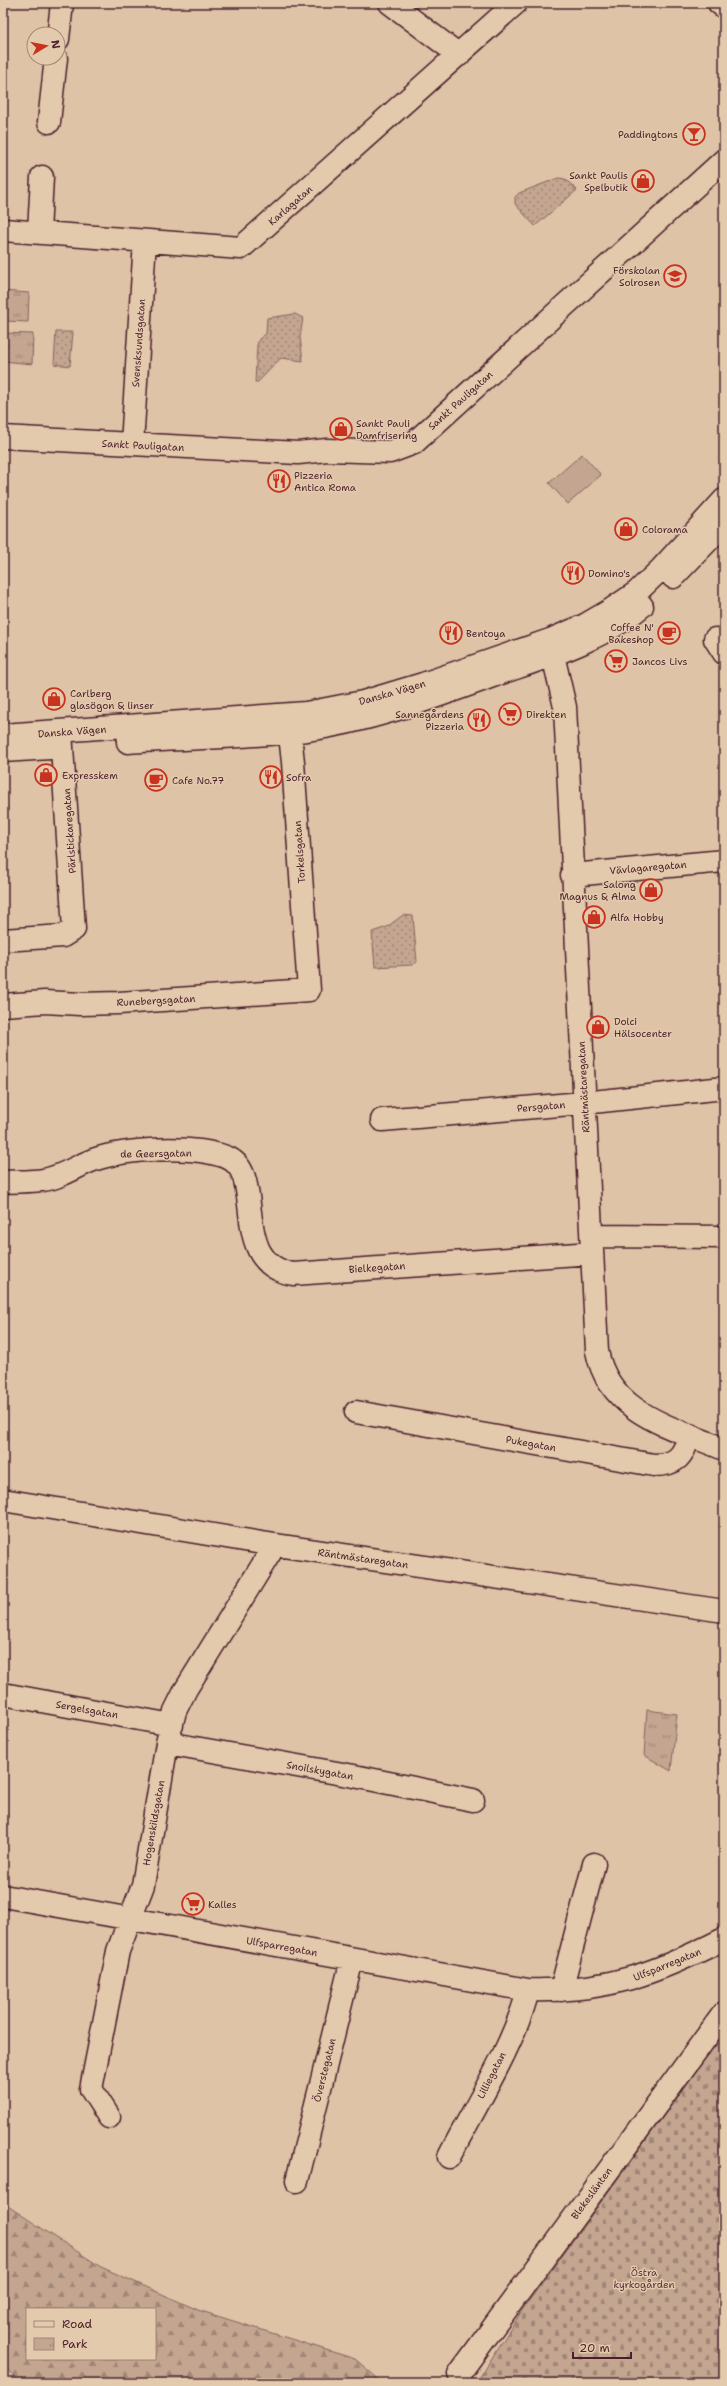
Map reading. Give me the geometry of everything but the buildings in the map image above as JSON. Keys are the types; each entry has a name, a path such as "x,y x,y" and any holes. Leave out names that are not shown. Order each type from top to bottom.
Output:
{"street":[{"path":"59,26 62,3"},
{"path":"390,3 459,55"},
{"name":"Karlagatan","path":"3,230 241,248 516,3"},
{"path":"719,3 724,7"},
{"path":"49,122 55,66"},
{"name":"Sankt Pauligatan","path":"3,437 298,453 327,450 390,452 414,442 724,160"},
{"path":"39,232 42,177"},
{"name":"Svensksundsgatan","path":"132,444 145,241"},
{"name":"Danska Vägen","path":"3,751 62,740 289,723 408,688 550,640 585,625 637,592 661,569 724,500"},
{"name":"Danska Vägen","path":"289,723 307,730 367,717 428,699 553,655 593,639 641,607 701,549 724,524"},
{"name":"Räntmästaregatan","path":"553,655 565,707 583,1103 597,1351 607,1382 625,1403 638,1412 724,1449"},
{"name":"Torkelsgatan","path":"289,723 309,990"},
{"name":"Danska Vägen","path":"3,735 62,740"},
{"name":"Pärlstickaregatan","path":"3,940 63,936 74,929 62,740"},
{"name":"Vävlagaregatan","path":"572,874 724,861"},
{"name":"Runebergsgatan","path":"3,1005 46,1002 80,1004 112,1003 309,990"},
{"name":"Persgatan","path":"382,1120 583,1103 724,1088"},
{"name":"de Geersgatan","path":"3,1182 44,1180 113,1154 188,1151 215,1154 228,1158 238,1166"},
{"name":"Bielkegatan","path":"238,1166 248,1196 254,1235 260,1254 271,1265 287,1273 592,1244 724,1237"},
{"name":"Pukegatan","path":"356,1412 654,1465 667,1465 678,1458 684,1450 690,1435"},
{"name":"Räntmästaregatan","path":"3,1500 272,1545 724,1611"},
{"name":"Hogenskildsgatan","path":"109,2117 91,2089 118,1951 143,1885 175,1711 186,1689 270,1553 272,1545"},
{"name":"Sergelsgatan","path":"3,1694 170,1734"},
{"name":"Snoilskygatan","path":"170,1734 354,1776 474,1800"},
{"path":"561,1990 594,1864"},
{"name":"Ulfsparregatan","path":"3,1896 528,1990 561,1990 615,1984 645,1975 724,1939"},
{"name":"Överstegatan","path":"297,2181 352,1958"},
{"name":"Lilliegatan","path":"448,2157 504,2050 524,2006 528,1990"},
{"name":"Blekeslänten","path":"459,2374 724,2013"}],"green space":[{"path":"558,178 565,179 577,190 535,226 515,204 515,197 519,193"},
{"path":"3,291 29,293 28,322 4,321"},
{"path":"295,314 303,318 300,337 303,361 281,358 258,382 255,382 257,345 259,339 266,334 267,318"},
{"path":"56,332 73,332 70,366 54,364"},
{"path":"3,333 33,334 32,364 3,361"},
{"path":"582,454 601,475 568,504 549,483"},
{"path":"403,915 413,916 417,962 412,965 375,967 372,932 387,927"},
{"path":"647,1710 677,1714 671,1771 644,1755"},
{"name":"Östra kyrkogården","path":"724,2033 724,2383 476,2383 523,2309"},
{"path":"3,2203 101,2267 198,2310 355,2359 383,2383 19,2383 3,2364"}],"place":[{"name":"Paddingtons","path":"694,134"},
{"name":"Sankt Paulis Spelbutik","path":"643,181"},
{"name":"Förskolan Solrosen","path":"675,276"},
{"name":"Sankt Pauli Damfrisering","path":"341,429"},
{"name":"Pizzeria Antica Roma","path":"279,481"},
{"name":"Colorama","path":"626,529"},
{"name":"Domino's","path":"573,573"},
{"name":"Bentoya","path":"451,633"},
{"name":"Coffee N' Bakeshop","path":"669,633"},
{"name":"Jancos Livs","path":"616,661"},
{"name":"Carlberg glasögon & linser","path":"54,699"},
{"name":"Direkten","path":"510,714"},
{"name":"Sannegårdens Pizzeria","path":"479,720"},
{"name":"Expresskem","path":"46,775"},
{"name":"Sofra","path":"271,777"},
{"name":"Cafe No.77","path":"156,780"},
{"name":"Salong Magnus & Alma","path":"651,890"},
{"name":"Alfa Hobby","path":"594,917"},
{"name":"Dolci Hälsocenter","path":"598,1027"},
{"name":"Kalles","path":"193,1904"}]}
